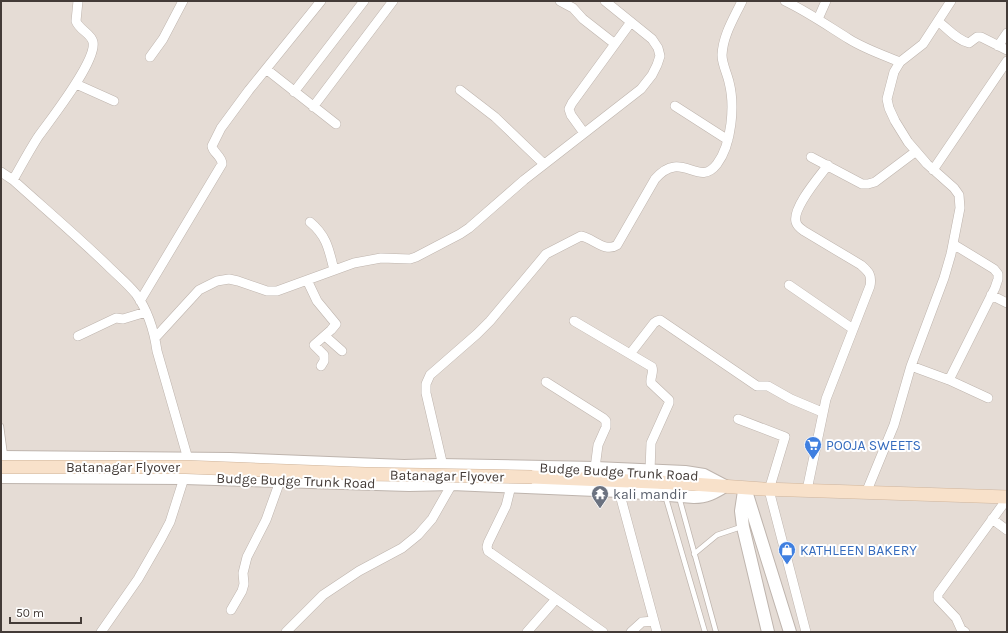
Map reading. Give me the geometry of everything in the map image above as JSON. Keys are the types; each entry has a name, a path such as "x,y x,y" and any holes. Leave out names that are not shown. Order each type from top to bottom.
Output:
{"main road":[{"name":"Batanagar Flyover","path":"2,461 365,474 532,477 678,483 745,488"},
{"path":"745,488 1007,498"}],"street":[{"path":"12,180 37,138 76,84 93,46 91,38 80,28 76,21 78,1"},
{"path":"150,57 163,39 183,1"},
{"path":"140,301 222,164 221,159 212,148 213,143 226,122 266,69 321,1"},
{"path":"294,92 364,1"},
{"path":"313,107 393,1"},
{"path":"560,1 573,8 583,20 615,44"},
{"path":"155,338 199,290 217,281 229,279 238,280 262,290 273,291 354,263 370,259 410,259 469,228 544,164 641,89 652,75 660,56 658,48 652,39 605,1"},
{"path":"441,465 426,393 426,384 430,375 490,321 546,254 581,236 608,248 617,246 655,179 660,173 674,166 685,167 703,174 716,166 722,157 728,140 732,116 732,100 729,82 722,58 722,48 726,34 742,1"},
{"path":"786,1 818,18 850,40 900,62"},
{"path":"818,18 826,1"},
{"path":"866,493 897,414 911,366 944,278 960,208 959,195 954,188 915,152 895,121 887,99 894,72 900,62 923,44 939,22 951,1"},
{"path":"584,133 571,115 569,109 631,22"},
{"path":"939,22 964,42 969,43 977,37 981,37 1007,50"},
{"path":"998,46 1007,33"},
{"path":"933,170 1007,61"},
{"path":"266,69 336,124"},
{"path":"76,84 114,101"},
{"path":"460,90 495,117 544,164"},
{"path":"675,106 728,140"},
{"path":"811,157 862,184 868,184 875,182 915,152"},
{"path":"807,490 822,412 870,286 871,278 868,272 861,265 804,232 798,226 796,221 796,214 800,204 828,165"},
{"path":"1,172 12,180 97,256 135,293 146,312 155,338 188,459 184,478 170,522 162,539 138,579 101,632"},
{"path":"310,222 321,226 334,270"},
{"path":"949,380 992,295 998,279 998,274 994,269 953,244"},
{"path":"307,280 318,301 336,324 326,336 314,345 324,355 324,361 321,366"},
{"path":"789,284 853,329"},
{"path":"992,295 1007,303"},
{"path":"78,336 116,318 122,319 146,312"},
{"path":"630,354 654,323 657,320 660,320 757,386 768,386 790,399 822,412"},
{"path":"574,321 652,368 651,383 669,400 651,443 650,471"},
{"path":"326,336 342,351"},
{"path":"911,366 949,380 988,398"},
{"path":"546,382 606,421 606,427 598,445 595,468"},
{"path":"738,419 785,437 769,490 806,632"},
{"name":"Budge Budge Trunk Road","path":"2,461 230,459 404,466 441,465 595,468 685,472 704,475 725,486"},
{"name":"Budge Budge Trunk Road","path":"1,478 184,478 409,485 446,484 618,490 703,497 712,494 725,486"},
{"path":"231,610 242,591 244,584 243,573 247,557 266,520 280,481"},
{"path":"286,632 323,595 358,571 402,548 418,535 432,520 446,484"},
{"path":"512,486 506,506 488,543 488,550 603,632"},
{"path":"745,488 741,511 743,527 768,632"},
{"path":"745,488 790,632"},
{"path":"618,490 657,632"},
{"path":"965,632 961,629 956,618 938,599 938,594 1007,498"},
{"path":"992,519 1007,530"},
{"path":"527,632 556,599"},
{"path":"631,632 642,622 654,621"}],"lane":[{"path":"1,426 2,461"},
{"path":"665,494 705,632"},
{"path":"678,496 716,632"},
{"path":"694,554 717,535 743,527"}],"shaded area":[{"path":"1,1 1007,1 1007,632 1,632"}],"place":[{"name":"POOJA SWEETS","path":"813,460"},
{"name":"kali mandir","path":"600,509"},
{"name":"KATHLEEN BAKERY","path":"787,565"}]}
